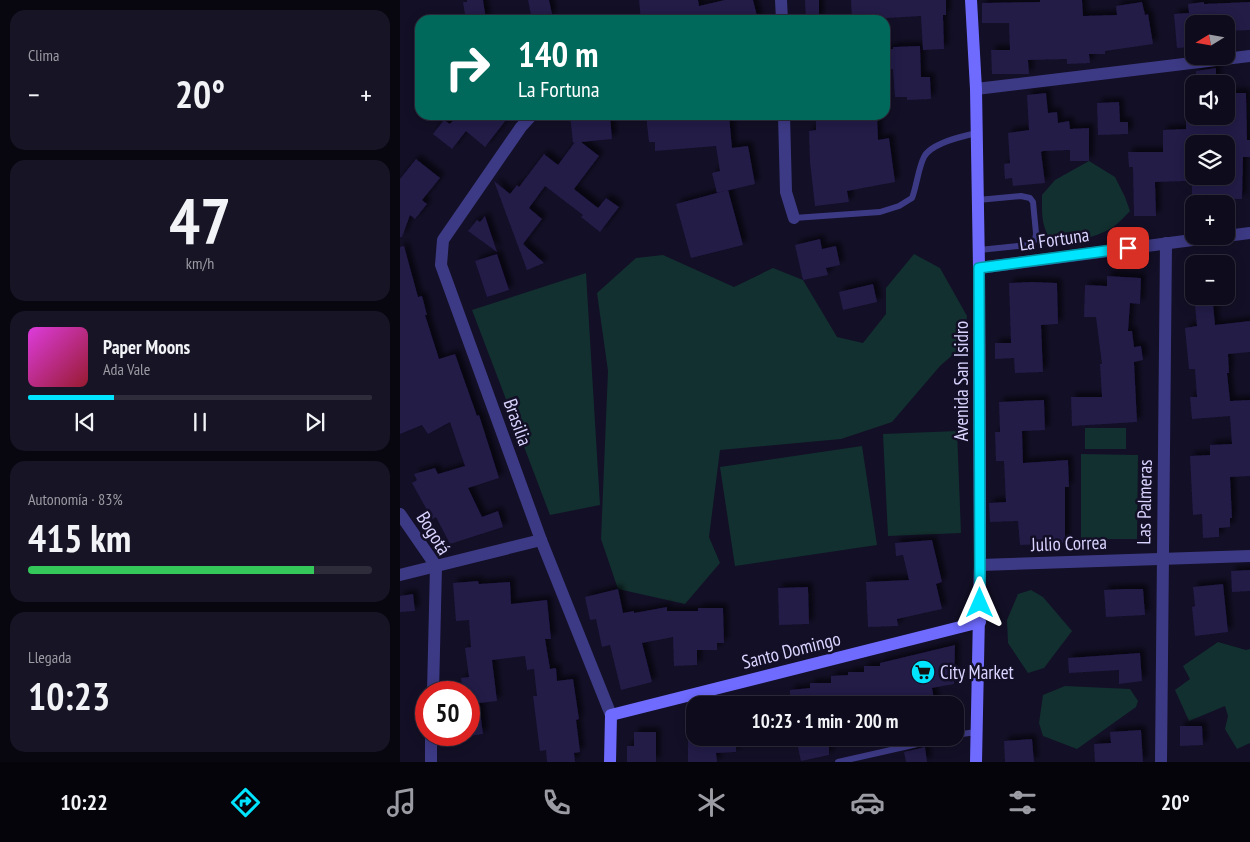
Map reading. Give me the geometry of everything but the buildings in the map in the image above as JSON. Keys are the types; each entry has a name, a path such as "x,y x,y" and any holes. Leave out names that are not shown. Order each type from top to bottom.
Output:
{"main road":[{"name":"Avenida San Isidro","path":"971,0 976,89 979,250 980,622 976,762"},
{"name":"Santo Domingo","path":"611,715 980,622"},
{"name":"Brasilia","path":"610,762 611,715"}],"street":[{"path":"781,0 782,15"},
{"path":"976,89 1250,56"},
{"name":"Brasilia","path":"527,120 520,126 443,240 441,265 541,540 611,715"},
{"path":"784,120 786,192 794,218"},
{"name":"La Fortuna","path":"1235,235 1250,233"},
{"name":"La Fortuna","path":"979,268 1185,241"},
{"name":"Las Palmeras","path":"1161,762 1166,243"},
{"name":"Bogotá","path":"400,514 436,566 432,681"},
{"path":"400,575 541,540"},
{"name":"Julio Correa","path":"980,565 1250,556"},
{"path":"431,746 431,762"}],"lane":[{"path":"794,218 880,212 899,206 912,198 925,154 953,139 977,133"},
{"path":"978,200 1021,196 1030,198 1033,202 1036,233 1036,238 1028,245 979,250"},
{"path":"964,734 976,732"},
{"path":"838,762 909,746"}],"green space":[{"path":"1089,161 1115,177 1130,211 1115,225 1099,234 1084,239 1053,244 1046,232 1043,221 1042,195 1055,180"},
{"path":"914,254 940,268 967,316 964,345 940,366 892,422 841,439 720,450 709,537 720,563 685,604 618,589 601,539 608,371 597,293 636,258 663,255 734,287 773,268 803,280 837,337 863,343 886,314 886,288"},
{"path":"586,273 600,505 550,515 472,310"},
{"path":"1085,428 1126,428 1126,449 1085,449"},
{"path":"957,431 961,533 888,536 883,434"},
{"path":"862,446 877,545 735,566 720,467"},
{"path":"1081,454 1138,455 1137,539 1081,539"},
{"path":"1031,590 1043,597 1072,631 1044,668 1028,673 1008,643 1007,620 1018,594"},
{"path":"1218,642 1246,650 1250,649 1250,743 1237,749 1225,729 1228,716 1225,706 1189,721 1175,690 1190,679 1183,666"},
{"path":"1065,686 1130,689 1138,701 1136,707 1077,749 1043,736 1039,723 1043,695"}],"place":[{"name":"City Market","path":"923,672"}],"route":[{"path":"980,603 979,268 1128,248"}]}
